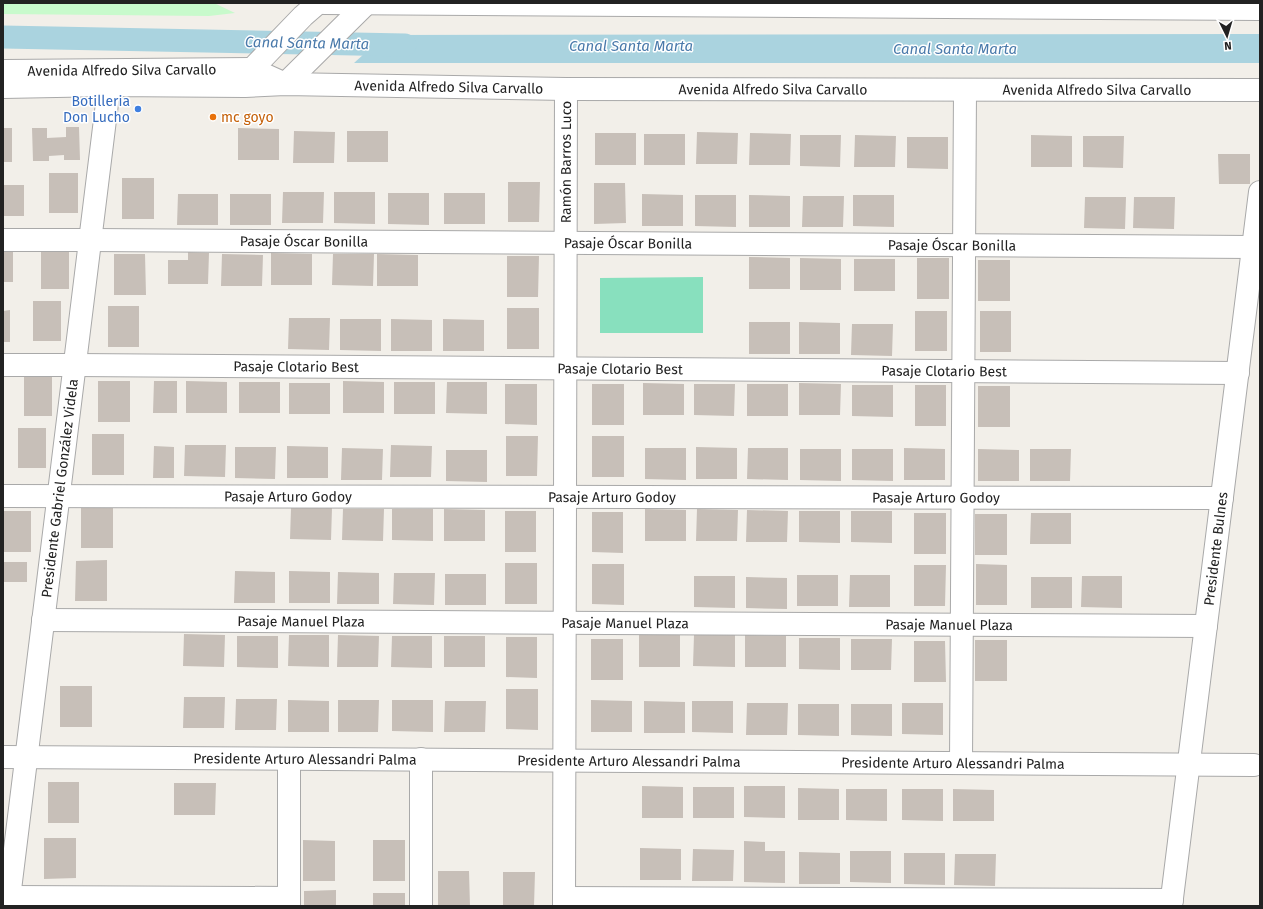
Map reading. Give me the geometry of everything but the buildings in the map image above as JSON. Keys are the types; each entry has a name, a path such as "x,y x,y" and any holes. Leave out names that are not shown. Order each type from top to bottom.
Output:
{"street":[{"path":"324,3 1121,6 1260,9"},
{"path":"286,84 367,3"},
{"path":"253,71 311,9"},
{"name":"Avenida Alfredo Silva Carvallo","path":"3,71 110,77"},
{"name":"Avenida Alfredo Silva Carvallo","path":"3,87 110,77 253,71 286,84 566,89 1260,90"},
{"name":"Presidente Gabriel González Videla","path":"9,901 110,77"},
{"name":"Ramón Barros Luco","path":"564,902 566,89"},
{"path":"961,763 965,90"},
{"name":"Presidente Bulnes","path":"1172,903 1260,192"},
{"name":"Pasaje Óscar Bonilla","path":"3,240 1253,247"},
{"name":"Pasaje Clotario Best","path":"3,365 1238,373"},
{"name":"Pasaje Arturo Godoy","path":"3,496 1222,498"},
{"name":"Pasaje Manuel Plaza","path":"43,620 962,626 1206,626"},
{"name":"Presidente Arturo Alessandri Palma","path":"3,757 1254,764"},
{"path":"9,901 289,902 289,759"},
{"path":"421,759 421,906"},
{"path":"564,902 1172,903"}],"green space":[{"path":"3,3 214,3 235,13 209,16 3,14"},
{"path":"703,277 703,333 600,333 600,278"}],"water":[{"path":"1260,34 1260,63 354,63 385,35"}],"waterway":[{"name":"Canal Santa Marta","path":"3,37 405,45"}],"place":[{"name":"Botilleria Don Lucho","path":"138,109"},
{"name":"mc goyo","path":"213,117"}]}
